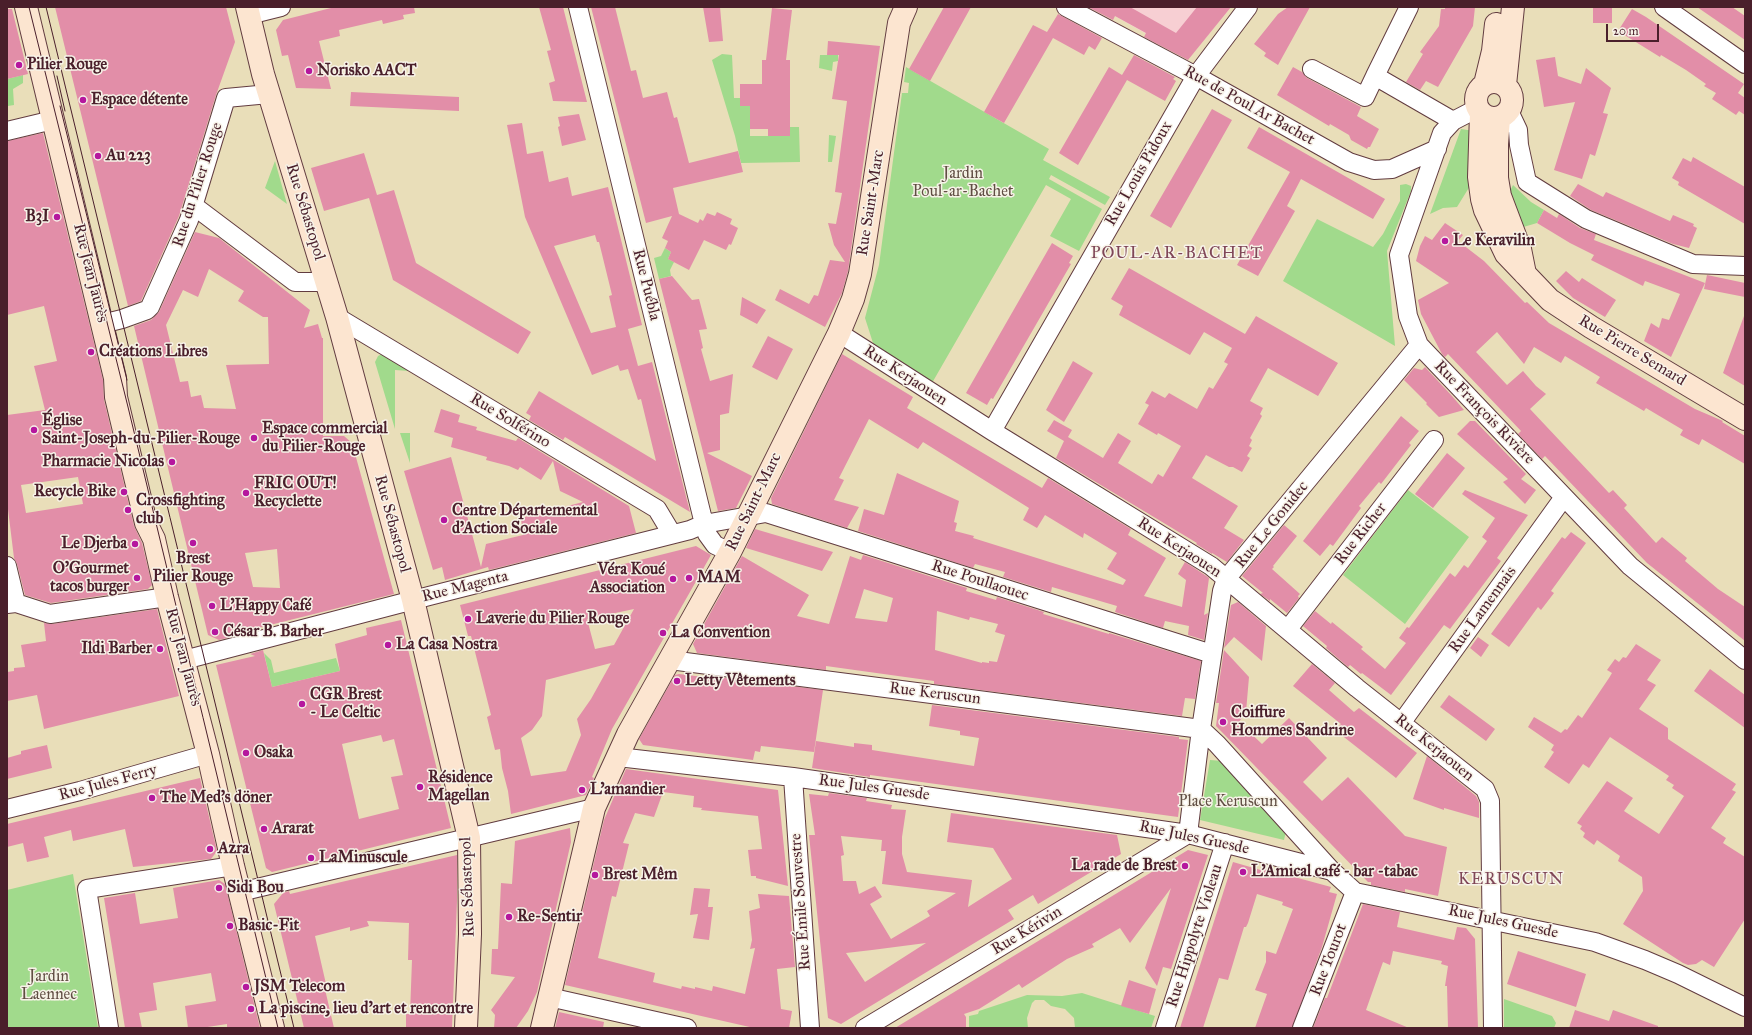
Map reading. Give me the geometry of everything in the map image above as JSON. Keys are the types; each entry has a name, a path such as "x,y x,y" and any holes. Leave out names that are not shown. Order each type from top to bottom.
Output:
{"street":[{"name":"Rue Jean Jaurès","path":"26,7 115,378 116,398 146,523 154,539 167,597 208,754 233,866 273,1028"},
{"path":"248,11 281,7"},
{"name":"Rue Puébla","path":"578,7 704,524 707,534 715,545 730,552"},
{"name":"Rue Saint-Marc","path":"542,1028 594,808 628,734 730,552 838,333 853,299 860,274 899,23 906,7"},
{"name":"Rue de Poul Ar Bachet","path":"1066,7 1196,76 1349,162 1374,170 1392,169 1437,149"},
{"name":"Rue Louis Pidoux","path":"992,431 1196,76 1248,7"},
{"path":"1312,69 1365,97 1409,7"},
{"path":"1664,7 1745,64"},
{"name":"Rue Sébastopol","path":"248,11 269,94 337,317 413,600 469,838 470,934 466,1028"},
{"name":"Rue Pierre Semard","path":"1495,85 1505,16"},
{"path":"1375,76 1453,120"},
{"name":"Rue Pierre Semard","path":"1492,113 1513,102 1511,92 1495,85"},
{"name":"Rue Pierre Semard","path":"1495,85 1477,94 1492,113 1497,178 1500,196 1520,249 1525,274 1550,300 1591,327 1745,419"},
{"name":"Rue du Pilier Rouge","path":"102,324 133,315 147,310 150,307 184,235 226,98 269,94"},
{"path":"1492,113 1518,130 1519,145 1527,182 1586,219 1693,264 1745,266"},
{"name":"Rue François Rivière","path":"1492,113 1453,120 1442,133 1399,255 1408,316 1419,345 1630,566 1745,660"},
{"path":"7,131 53,120"},
{"path":"194,206 295,282 327,282"},
{"name":"Rue Solférino","path":"337,317 658,509 672,534"},
{"name":"Rue Kerjaouen","path":"838,333 992,431 1212,566 1226,580 1288,629 1357,688 1402,722 1484,789 1490,801 1492,920"},
{"name":"Rue Le Gonidec","path":"1188,834 1212,654 1222,591 1226,580 1419,345"},
{"name":"Rue Richer","path":"1288,629 1434,440"},
{"name":"Rue Lamennais","path":"1402,722 1564,497"},
{"name":"Rue Poullaouec","path":"747,517 766,513 1212,654"},
{"name":"Rue Magenta","path":"184,660 672,534 704,524 747,517"},
{"path":"7,566 11,604 50,614 167,597"},
{"name":"Rue Keruscun","path":"670,660 1201,729"},
{"path":"1201,729 1217,744 1332,871"},
{"name":"Rue Jules Ferry","path":"7,809 80,791 208,754"},
{"name":"Rue Jules Guesde","path":"618,757 792,777 1188,834 1332,871 1355,892 1595,942 1678,974 1745,1007"},
{"name":"Rue Émile Souvestre","path":"792,777 810,1028"},
{"path":"240,892 594,808"},
{"name":"Rue Kérivin","path":"865,1028 919,997 1188,834"},
{"name":"Rue Hippolyte Violeau","path":"1164,1028 1225,843"},
{"path":"109,1028 87,889 233,866"},
{"name":"Rue Tourot","path":"1302,1028 1355,892"},
{"path":"1492,920 1493,1028"},
{"path":"550,997 687,1028"}],"shaded area":[{"path":"1099,7 1231,7 1189,58"}],"green space":[{"path":"722,54 732,55 734,98 740,98 750,106 750,136 790,136 790,127 799,127 800,162 741,163 735,136 712,60"},
{"path":"820,55 838,55 838,61 833,62 832,71 819,68"},
{"name":"Jardin Poul-ar-Bachet","path":"906,67 1049,149 1043,160 1110,197 1105,205 1051,175 1049,179 1102,209 1079,251 1050,236 1071,199 1046,185 932,383 885,355 873,343 865,318 879,265 902,93 908,93 909,83 904,82"},
{"path":"23,75 23,83 13,89 14,105 8,106 7,79"},
{"path":"1461,129 1474,131 1470,186 1457,207 1443,208 1430,214"},
{"path":"829,135 836,136 832,162 828,162"},
{"path":"275,161 287,204 265,188"},
{"path":"1406,184 1411,186 1411,191 1387,251 1395,346 1283,281 1317,219 1373,247 1383,234 1400,201 1400,185"},
{"path":"1513,185 1531,202 1544,210 1537,223 1520,228 1508,195"},
{"path":"665,248 671,252 668,259 674,262 670,270 671,276 659,279 654,258 661,256"},
{"path":"382,354 386,355 409,371 395,370 395,429 375,362 378,356"},
{"path":"400,433 410,433 410,463"},
{"path":"1408,490 1469,537 1405,624 1343,575"},
{"path":"264,653 271,660 274,673 336,658 340,671 272,687"},
{"name":"Place Keruscun","path":"1210,760 1222,761 1286,831 1284,840 1200,820"},
{"name":"Jardin Laennec","path":"73,874 98,1028 7,1028 7,890"},
{"path":"1082,993 1155,1016 1151,1028 1075,1028 1074,1018 1065,1009 1051,1006 1044,1000 1035,1000 1032,1003 1027,1018 1028,1028 969,1028 969,1016 978,1014 979,1011 1027,995 1062,996"},
{"path":"1504,999 1552,1016 1556,1023 1554,1028 1504,1028"}],"building":[{"path":"55,7 226,7 235,42 216,95 179,216 141,301 128,306"},
{"path":"335,7 414,7 415,13 403,15 404,19 383,24 382,20 339,30 340,36 319,41 331,89 296,88 288,55 282,56 276,30 283,20"},
{"path":"539,7 563,7 587,102 553,101 549,83 555,81 547,51 551,50"},
{"path":"591,7 615,7 631,71 636,70 643,98 667,92 674,118 677,117 689,163 738,151 743,172 673,188 679,214 698,223 700,219 703,221 707,213 715,216 717,212 732,219 730,224 738,228 731,245 729,244 726,250 704,240 689,270 668,259 671,252 665,248 668,241 662,238 672,216 646,223"},
{"path":"703,7 720,7 723,41 709,42"},
{"path":"944,7 971,7 930,81 909,69"},
{"path":"1088,7 1130,7 1176,33 1197,7 1231,7 1188,60 1144,37 1146,33 1115,16 1113,20"},
{"path":"1288,7 1310,7 1278,65 1264,56 1266,53 1254,44 1278,14"},
{"path":"1445,7 1475,7 1473,26 1438,87 1426,81 1420,90 1406,82 1423,54 1420,52 1439,26 1441,9 1445,9"},
{"path":"1593,7 1612,7 1612,23 1593,23"},
{"path":"1697,7 1732,7 1745,16 1745,40"},
{"path":"772,8 792,10 786,60 790,60 790,136 768,136 768,129 750,129 750,106 740,106 740,84 762,84 762,60 766,60"},
{"path":"7,9 12,9 28,74 7,79"},
{"path":"1632,9 1744,84 1738,93 1745,98 1745,115 1739,111 1736,115 1712,99 1716,93 1704,86 1706,84 1686,70 1661,55 1660,57 1618,31"},
{"path":"1058,14 1102,38 1095,50 1089,46 1084,55 1053,38 1004,123 984,112 1033,25 1047,32"},
{"path":"828,41 880,46 848,271 842,293 825,327 775,300 780,289 809,304 814,295 818,296 830,260 845,262 834,245 828,223 836,224 842,193 835,192 847,101 832,99 839,55 827,55"},
{"path":"1134,55 1175,77 1173,79 1176,81 1165,101 1127,80 1078,165 1059,153 1109,67 1122,75"},
{"path":"1555,57 1558,76 1581,84 1586,68 1611,88 1603,113 1608,114 1595,156 1590,154 1582,179 1554,170 1575,102 1544,107 1536,60"},
{"path":"1293,67 1302,72 1307,78 1361,107 1357,116 1379,129 1370,147 1367,149 1351,140 1349,135 1330,124 1329,126 1277,95"},
{"path":"351,92 459,97 459,111 350,106"},
{"path":"1212,109 1232,120 1171,228 1150,216"},
{"path":"579,114 586,140 562,146 558,127 560,126 558,117"},
{"path":"522,123 527,154 543,151 549,182 568,177 572,196 608,187 642,325 628,329 638,366 652,362 690,512 565,437 563,440 529,420 531,416 526,413 539,391 656,461 641,399 638,400 628,369 620,371 618,365 592,375 525,217 507,125","holes":["595,235 597,242 599,242 612,295 609,296 616,327 591,333 554,246"]},
{"path":"1259,127 1385,199 1373,219 1301,179 1287,206 1295,211 1258,276 1237,265 1290,172 1247,148"},
{"path":"43,133 103,380 104,400 134,526 142,543 152,585 148,589 51,603 25,595 14,558 7,501 7,415 45,410 34,366 57,361 44,306 7,315 7,141","holes":["78,477 83,504 26,513 21,485"]},
{"path":"364,153 377,195 394,190 416,263 531,332 518,354 393,280 369,198 324,211 311,168"},
{"path":"1693,157 1745,187 1745,224 1678,185 1679,182 1672,178 1683,158 1691,162"},
{"path":"1578,184 1603,197 1606,192 1670,221 1673,215 1694,224 1693,226 1697,228 1689,248 1673,244 1591,210 1570,196"},
{"path":"1544,210 1557,218 1559,214 1580,228 1596,234 1594,240 1705,283 1671,357 1644,341 1651,323 1659,328 1662,318 1669,320 1680,294 1645,281 1643,286 1591,260 1594,255 1570,243 1537,223"},
{"path":"1445,223 1463,235 1458,241 1484,261 1525,303 1527,302 1549,323 1695,409 1723,421 1722,422 1745,436 1745,464 1702,439 1699,445 1680,435 1683,430 1646,408 1644,411 1596,383 1600,377 1565,356 1561,363 1534,347 1524,364 1497,332 1476,352 1507,385 1523,371 1536,386 1546,394 1530,409 1609,493 1613,490 1627,505 1624,508 1656,543 1662,537 1687,558 1685,561 1718,589 1745,607 1745,641 1647,563 1545,456 1542,459 1518,434 1521,431 1448,354 1445,357 1442,354 1421,314 1418,300 1449,283 1416,261 1420,246 1425,236 1432,240"},
{"path":"195,232 219,238 310,310 304,328 318,324 323,338 323,436 344,436 352,443 394,594 258,628 259,630 219,640 208,635 134,326 151,320 159,312","holes":["209,269 244,291 238,301 263,317 268,317 269,364 226,365 236,409 204,408 201,395 191,397 188,381 180,382 166,325 183,290 198,297","277,549 280,588 253,587 245,553"]},
{"path":"1052,243 1073,256 1069,263 1071,264 993,399 991,398 987,405 966,393"},
{"path":"1129,268 1245,334 1256,316 1338,363 1318,396 1268,368 1250,401 1263,408 1260,414 1262,416 1250,438 1252,440 1249,446 1252,448 1247,456 1250,458 1242,472 1206,455 1192,478 1238,506 1224,528 1244,540 1227,562 1056,458 1064,441 1047,431 1054,420 1072,430 1068,437 1103,458 1118,433 1131,441 1118,463 1152,484 1158,474 1163,477 1181,446 1138,424 1149,405 1145,403 1152,391 1165,398 1169,393 1197,409 1209,387 1213,389 1228,364 1224,362 1232,348 1204,332 1190,355 1119,315 1123,306 1111,299"},
{"path":"1566,271 1579,282 1582,278 1616,300 1605,317 1573,298 1556,281"},
{"path":"1707,275 1745,283 1745,297 1704,289"},
{"path":"672,276 692,300 699,299 707,329 699,330 703,348 701,349 710,381 733,374 729,413 720,415 720,450 707,453 752,476 736,508 718,511 659,279"},
{"path":"742,297 766,310 757,324 740,315"},
{"path":"1744,316 1745,317 1745,386 1723,373"},
{"path":"768,336 793,349 777,380 752,367"},
{"path":"842,354 913,397 907,408 1042,488 1048,478 1131,529 1128,535 1166,558 1144,596 1182,607 1186,580 1178,574 1185,562 1209,578 1204,615 1208,613 1204,640 1188,635 1189,626 1165,621 1163,628 1115,612 1117,606 1052,587 1051,592 1003,577 1005,572 975,564 973,568 858,531 864,509 884,515 897,473 959,501 954,522 957,523 955,531 1123,585 1126,580 1107,569 1117,553 1084,533 1083,538 1045,515 1037,528 1023,520 1029,508 923,442 918,449 869,419 839,478 844,480 834,500 859,507 847,528 772,504 771,498"},
{"path":"1073,361 1093,373 1064,422 1046,410"},
{"path":"1425,367 1464,410 1439,417 1404,380 1414,368 1422,370"},
{"path":"441,409 460,415 458,422 477,427 476,430 516,441 518,438 629,506 636,533 489,570 488,567 445,580 442,567 433,570 404,471 451,457 481,567 486,544 523,535 521,518 583,502 560,491 553,461 541,480 520,467 518,470 486,460 487,457 451,447 453,438 434,432"},
{"path":"1401,416 1419,431 1409,443 1411,445 1381,484 1379,482 1359,506 1361,508 1333,546 1330,544 1320,556 1303,541"},
{"path":"1470,421 1475,421 1526,474 1521,479 1536,490 1525,504 1503,482 1508,479 1457,434"},
{"path":"1447,453 1465,468 1433,508 1415,494"},
{"path":"1465,490 1528,515 1497,558 1501,561 1450,629 1444,625 1391,695 1350,665 1348,667 1326,648 1327,646 1303,626 1315,611 1331,624 1332,622 1363,647 1361,649 1385,669 1406,643 1399,638 1407,627 1409,628 1450,573 1455,577 1464,565 1468,568 1487,541 1482,537 1495,518 1462,494"},
{"path":"1284,525 1297,536 1272,569 1300,594 1298,596 1299,598 1287,613 1270,599 1270,601 1260,594 1263,593 1242,576"},
{"path":"755,529 833,552 822,571 746,548"},
{"path":"1571,532 1586,543 1551,591 1554,593 1541,610 1538,607 1509,647 1491,634 1562,537 1565,539"},
{"path":"696,546 711,555 612,729 592,777 594,778 586,795 511,814 500,749 495,750 487,717 491,715 471,636 468,636 460,605","holes":["634,609 614,645 595,649 587,619","611,663 591,699 577,719 581,735 566,771 531,776 521,738 532,730 542,716 546,680"]},
{"path":"863,555 967,588 966,591 996,600 997,597 1044,612 1043,614 1201,661 1195,699 1185,698 1182,716 934,684 934,681 826,666 826,670 697,653 693,644 742,556 809,595 797,616 829,624 850,556 861,560","holes":["864,589 893,598 887,622 855,618","937,611 969,620 970,617 998,624 995,632 1005,635 997,662 989,661 989,663 982,663 935,650"]},
{"path":"1238,602 1266,626 1262,661 1234,637 1224,648 1231,605"},
{"path":"157,609 179,696 44,729 37,695 7,701 7,672 14,671 14,668 25,667 21,645 46,641 44,623 52,624"},
{"path":"401,620 451,828 272,872 266,868 216,665 255,656 250,654 263,650 272,687 340,671 335,644 367,635 366,628","holes":["381,735 383,742 394,739 403,775 391,777 399,809 359,819 342,744"]},
{"path":"1478,637 1489,645 1481,657 1470,648"},
{"path":"1636,644 1661,660 1647,680 1656,685 1639,709 1668,728 1668,739 1736,784 1732,790 1736,792 1711,828 1726,838 1723,843 1745,857 1745,919 1714,967 1702,960 1696,964 1688,965 1683,963 1623,924 1643,891 1642,877 1618,861 1620,856 1597,840 1594,845 1583,837 1585,833 1580,829 1582,826 1577,823 1607,781 1633,798 1624,811 1659,834 1684,796 1672,788 1674,785 1666,780 1669,776 1610,737 1589,768 1583,764 1569,784 1544,767 1554,752 1551,750 1554,745 1528,727 1534,717 1561,733 1565,729 1567,730 1578,715 1582,718 1612,673 1607,670 1615,659 1619,662 1623,657 1626,658"},
{"path":"1224,650 1249,677 1246,712 1239,722 1262,744 1289,718 1327,758 1303,782 1322,801 1348,777 1405,836 1447,847 1438,896 1405,889 1405,892 1371,885 1371,882 1368,882 1216,726 1219,703 1216,703"},
{"path":"1312,664 1335,683 1329,690 1354,712 1359,708 1417,753 1396,778 1335,730 1341,724 1293,686"},
{"path":"1710,669 1745,695 1745,728 1694,691"},
{"path":"679,674 711,678 710,676 823,690 814,752 761,746 760,752 755,751 753,760 643,745 639,739 675,675"},
{"path":"1449,695 1495,729 1486,741 1440,707"},
{"path":"932,705 1179,737 1179,739 1188,740 1178,817 870,775 870,777 812,768 816,741 854,747 854,743 872,745 872,750 974,766 979,738 960,735 960,731 929,726"},
{"path":"47,745 52,768 7,779 7,758 21,754 21,751"},
{"path":"1427,756 1476,796 1479,802 1479,818 1444,808 1444,810 1413,799"},
{"path":"626,769 778,790 788,886 756,878 756,876 751,876 748,850 762,849 758,816 701,810 702,808 693,807 694,796 663,792 654,817 635,813 623,843 629,844 616,897 612,896 598,958 655,973 653,982 681,989 682,986 712,991 713,986 745,994 755,948 750,949 752,940 749,911 760,908 758,894 789,896 795,967 777,969 781,1009 792,1011 789,1028 754,1028 565,985 604,820"},
{"path":"200,778 217,851 211,859 133,867 125,829 73,841 71,830 44,837 49,857 27,862 23,843 7,847 7,824"},
{"path":"829,793 867,798 866,801 892,805 891,809 906,810 902,837 902,854 907,872 972,880 968,907 1012,879 993,848 947,842 951,813 1117,835 1121,854 1038,904 1033,895 1008,910 1014,919 841,1024 828,1018 809,835 815,835 809,794 828,796","holes":["841,836 882,840 881,851 886,851 882,884 956,893 927,911 930,916 891,939 870,904 882,897 875,886 859,894 856,881 843,881 841,856 844,855","926,943 865,982 846,953 872,950"]},
{"path":"570,828 571,842 537,992 528,1011 516,1028 494,1028 495,1015 491,1010 515,977 491,974 492,949 498,949 501,883 512,884 515,841"},
{"path":"1188,850 1208,855 1171,969 1163,967 1157,986 1145,968 1171,888 1130,943 1120,928 1092,944 1094,947 1067,959 1022,988 1019,984 979,1009 964,1014 966,1017 966,1028 895,1028"},
{"path":"457,855 457,901 452,1028 406,1028 406,1014 410,1014 412,960 408,960 409,923 367,921 369,926 350,931 350,927 315,936 334,1028 304,1028 274,904 283,893 289,891 290,894"},
{"path":"1233,862 1331,887 1329,892 1337,894 1322,947 1292,1028 1255,1028 1267,994 1255,990 1266,962 1266,951 1276,954 1293,909 1282,905 1283,902 1257,894 1248,923 1246,927 1244,927 1228,980 1219,978 1203,1028 1180,1028"},
{"path":"219,880 225,884 260,1028 227,1028 227,1024 201,1028 188,1028 185,1006 216,1001 211,973 153,983 157,1010 139,1013 142,1028 125,1028 104,898 135,893 140,924 178,918 173,888"},
{"path":"694,888 710,889 708,907 713,907 709,940 693,938 698,914 690,915"},
{"path":"1363,904 1400,912 1397,927 1454,940 1457,927 1466,928 1475,939 1478,1028 1448,1028 1447,986 1445,986 1448,966 1441,964 1442,961 1393,951 1390,965 1383,962 1366,1010 1409,1028 1313,1028 1325,998 1327,998"},
{"path":"1518,951 1586,974 1576,1007 1507,984"},
{"path":"1129,980 1156,989 1149,1014 1121,1006"},
{"path":"1575,1010 1609,1021 1613,1010 1658,1026 1658,1028 1569,1028"},
{"path":"559,1012 604,1022 603,1028 555,1028"}],"tram line":[{"path":"29,7 128,407 278,1028"},
{"path":"46,7 294,1028"},
{"path":"57,76 65,111"},
{"path":"60,106 127,380"}],"place":[{"name":"Pilier Rouge","path":"19,65"},
{"name":"Norisko AACT","path":"309,71"},
{"name":"Espace détente","path":"83,100"},
{"name":"Au 223","path":"98,156"},
{"name":"B3I","path":"57,217"},
{"name":"Le Keravilin","path":"1445,241"},
{"name":"Créations Libres","path":"91,352"},
{"name":"Église Saint-Joseph-du-Pilier-Rouge","path":"34,430"},
{"name":"Espace commercial du Pilier-Rouge","path":"254,438"},
{"name":"Pharmacie Nicolas","path":"172,462"},
{"name":"Recycle Bike","path":"124,492"},
{"name":"FRIC OUT! Recyclette","path":"246,493"},
{"name":"Crossfighting club","path":"128,510"},
{"name":"Centre Départemental d'Action Sociale","path":"444,520"},
{"name":"Brest Pilier Rouge","path":"193,543"},
{"name":"Le Djerba","path":"135,544"},
{"name":"O'Gourmet tacos burger","path":"137,578"},
{"name":"MAM","path":"689,578"},
{"name":"Véra Koué Association","path":"673,579"},
{"name":"L'Happy Café","path":"212,606"},
{"name":"Laverie du Pilier Rouge","path":"468,619"},
{"name":"César B. Barber","path":"215,632"},
{"name":"La Convention","path":"663,633"},
{"name":"La Casa Nostra","path":"388,645"},
{"name":"Ildi Barber","path":"160,649"},
{"name":"Letty Vêtements","path":"677,681"},
{"name":"CGR Brest - Le Celtic","path":"302,704"},
{"name":"Coiffure Hommes Sandrine","path":"1223,722"},
{"name":"Osaka","path":"246,753"},
{"name":"Résidence Magellan","path":"420,787"},
{"name":"L'amandier","path":"582,790"},
{"name":"The Med’s döner","path":"152,798"},
{"name":"Ararat","path":"264,829"},
{"name":"Azra","path":"210,849"},
{"name":"LaMinuscule","path":"311,858"},
{"name":"La rade de Brest","path":"1185,866"},
{"name":"L'Amical café - bar -tabac","path":"1243,872"},
{"name":"Brest Mêm","path":"595,875"},
{"name":"Sidi Bou","path":"219,888"},
{"name":"Re-Sentir","path":"509,917"},
{"name":"Basic-Fit","path":"230,926"},
{"name":"JSM Telecom","path":"246,987"},
{"name":"La piscine, lieu d'art et rencontre","path":"251,1009"}],"district":[{"name":"POUL-AR-BACHET","path":"1177,254"},
{"name":"KERUSCUN","path":"1511,880"}]}
